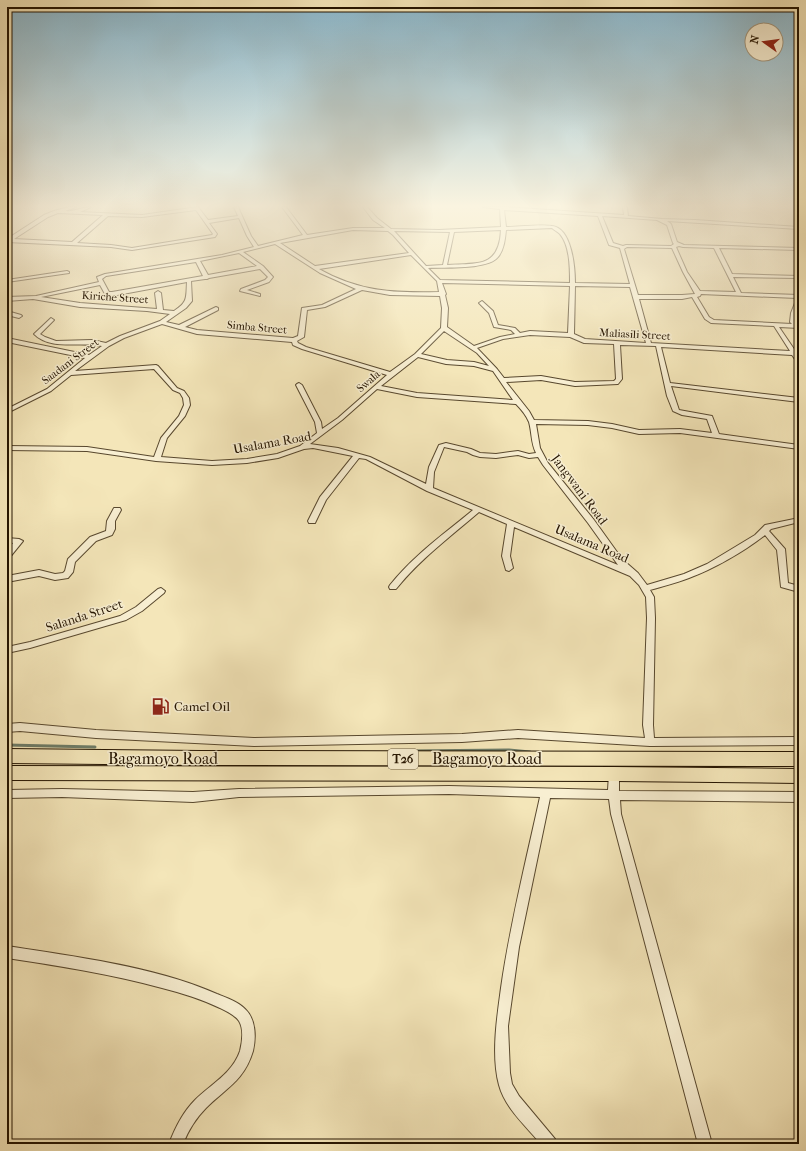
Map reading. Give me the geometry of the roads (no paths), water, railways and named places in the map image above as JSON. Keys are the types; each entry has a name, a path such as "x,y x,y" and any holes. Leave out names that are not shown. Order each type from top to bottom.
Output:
{"highway":[{"name":"Bagamoyo Road","path":"7,756 201,758 799,759"},
{"name":"Bagamoyo Road","path":"7,773 614,774 799,776"}],"street":[{"path":"193,261 101,276 99,278 107,293 112,294 189,282 261,268"},
{"path":"197,261 207,278"},
{"path":"251,261 268,274 270,278 243,290 243,292 258,295"},
{"path":"304,261 332,277 360,288 392,293 443,294"},
{"path":"315,268 365,261"},
{"path":"418,261 439,281 445,308 444,328"},
{"path":"446,265 447,261"},
{"path":"425,267 479,263 489,261"},
{"path":"571,261 571,335"},
{"path":"626,261 649,345"},
{"path":"681,261 695,294 708,318 713,322 798,326"},
{"path":"723,261 739,293"},
{"path":"7,281 67,272"},
{"path":"730,275 799,277"},
{"path":"439,281 572,283 633,286"},
{"name":"Saadani Street","path":"7,411 49,390 90,357 108,345 122,337 162,322 184,307 189,301 189,282"},
{"path":"33,297 102,284"},
{"path":"293,344 301,337 304,309 323,306 360,288"},
{"path":"158,293 160,310"},
{"path":"636,297 682,297 695,294 739,293 799,298 793,322 798,326"},
{"name":"Kiriche Street","path":"8,300 33,297 80,305 160,310 174,313"},
{"path":"482,303 491,312 496,326 513,329 519,335"},
{"path":"180,327 216,309"},
{"path":"7,313 19,316"},
{"path":"51,320 37,334 45,340 60,343 92,342 108,345"},
{"name":"Simba Street","path":"162,322 197,332 293,344 321,354 391,374"},
{"path":"776,326 796,353 799,361"},
{"name":"Jangwani Road","path":"444,328 488,360 518,402 527,412 532,422 537,448 545,464 591,522 611,551 646,588 650,597 651,618 648,725 650,742"},
{"name":"Swala","path":"303,447 340,419 391,374 417,355 444,328"},
{"name":"Maliasili Street","path":"473,348 519,335 551,333 571,335 584,341 617,344 796,353"},
{"path":"7,340 90,357"},
{"path":"502,380 541,378 575,384 616,383 619,379 617,344"},
{"path":"658,345 667,384 676,411 710,417 716,436"},
{"path":"417,355 446,362 474,364 495,370"},
{"path":"71,373 156,368 175,389 182,392 186,401 186,411 164,439 161,450 156,459"},
{"path":"667,384 799,400"},
{"path":"299,386 318,422 320,433"},
{"path":"375,387 417,394 518,402"},
{"path":"532,422 588,423 612,426 639,432 680,431 799,446"},
{"path":"430,488 428,480 429,474 441,446 446,445 469,450 480,455 496,456 518,453 528,456 541,455"},
{"name":"Usalama Road","path":"7,448 87,449 156,459 212,463 247,461 278,456 303,447 326,448 368,458 479,510 511,522 635,575"},
{"path":"312,521 323,499 357,455"},
{"path":"7,579 30,574 56,577 65,576 69,572 72,561 93,539 109,533 111,529 111,521 117,510"},
{"path":"393,587 404,571 420,556 479,510"},
{"path":"646,588 686,576 728,556 765,531 768,527 799,520"},
{"path":"509,568 506,556 511,522"},
{"path":"765,531 781,549 784,585 799,589"},
{"path":"7,540 19,541 7,555"},
{"name":"Salanda Street","path":"7,650 30,646 123,618 139,609 161,591"},
{"path":"7,728 20,727 96,734 254,742 462,738 518,734 650,742 799,741"},
{"path":"614,774 616,814 704,1144"},
{"path":"7,794 62,793 193,797 240,793 426,790 614,796 799,797"},
{"path":"546,793 513,946 502,1026 503,1066 506,1086 514,1101 550,1144"},
{"path":"7,952 118,970 199,992 234,1008 244,1017 248,1026 249,1042 240,1068 226,1083 211,1094 193,1112 181,1132 176,1144"}],"waterway":[{"path":"7,745 95,747"},
{"path":"407,751 509,750 530,752"}],"place":[{"name":"Camel Oil","path":"161,706"}]}
